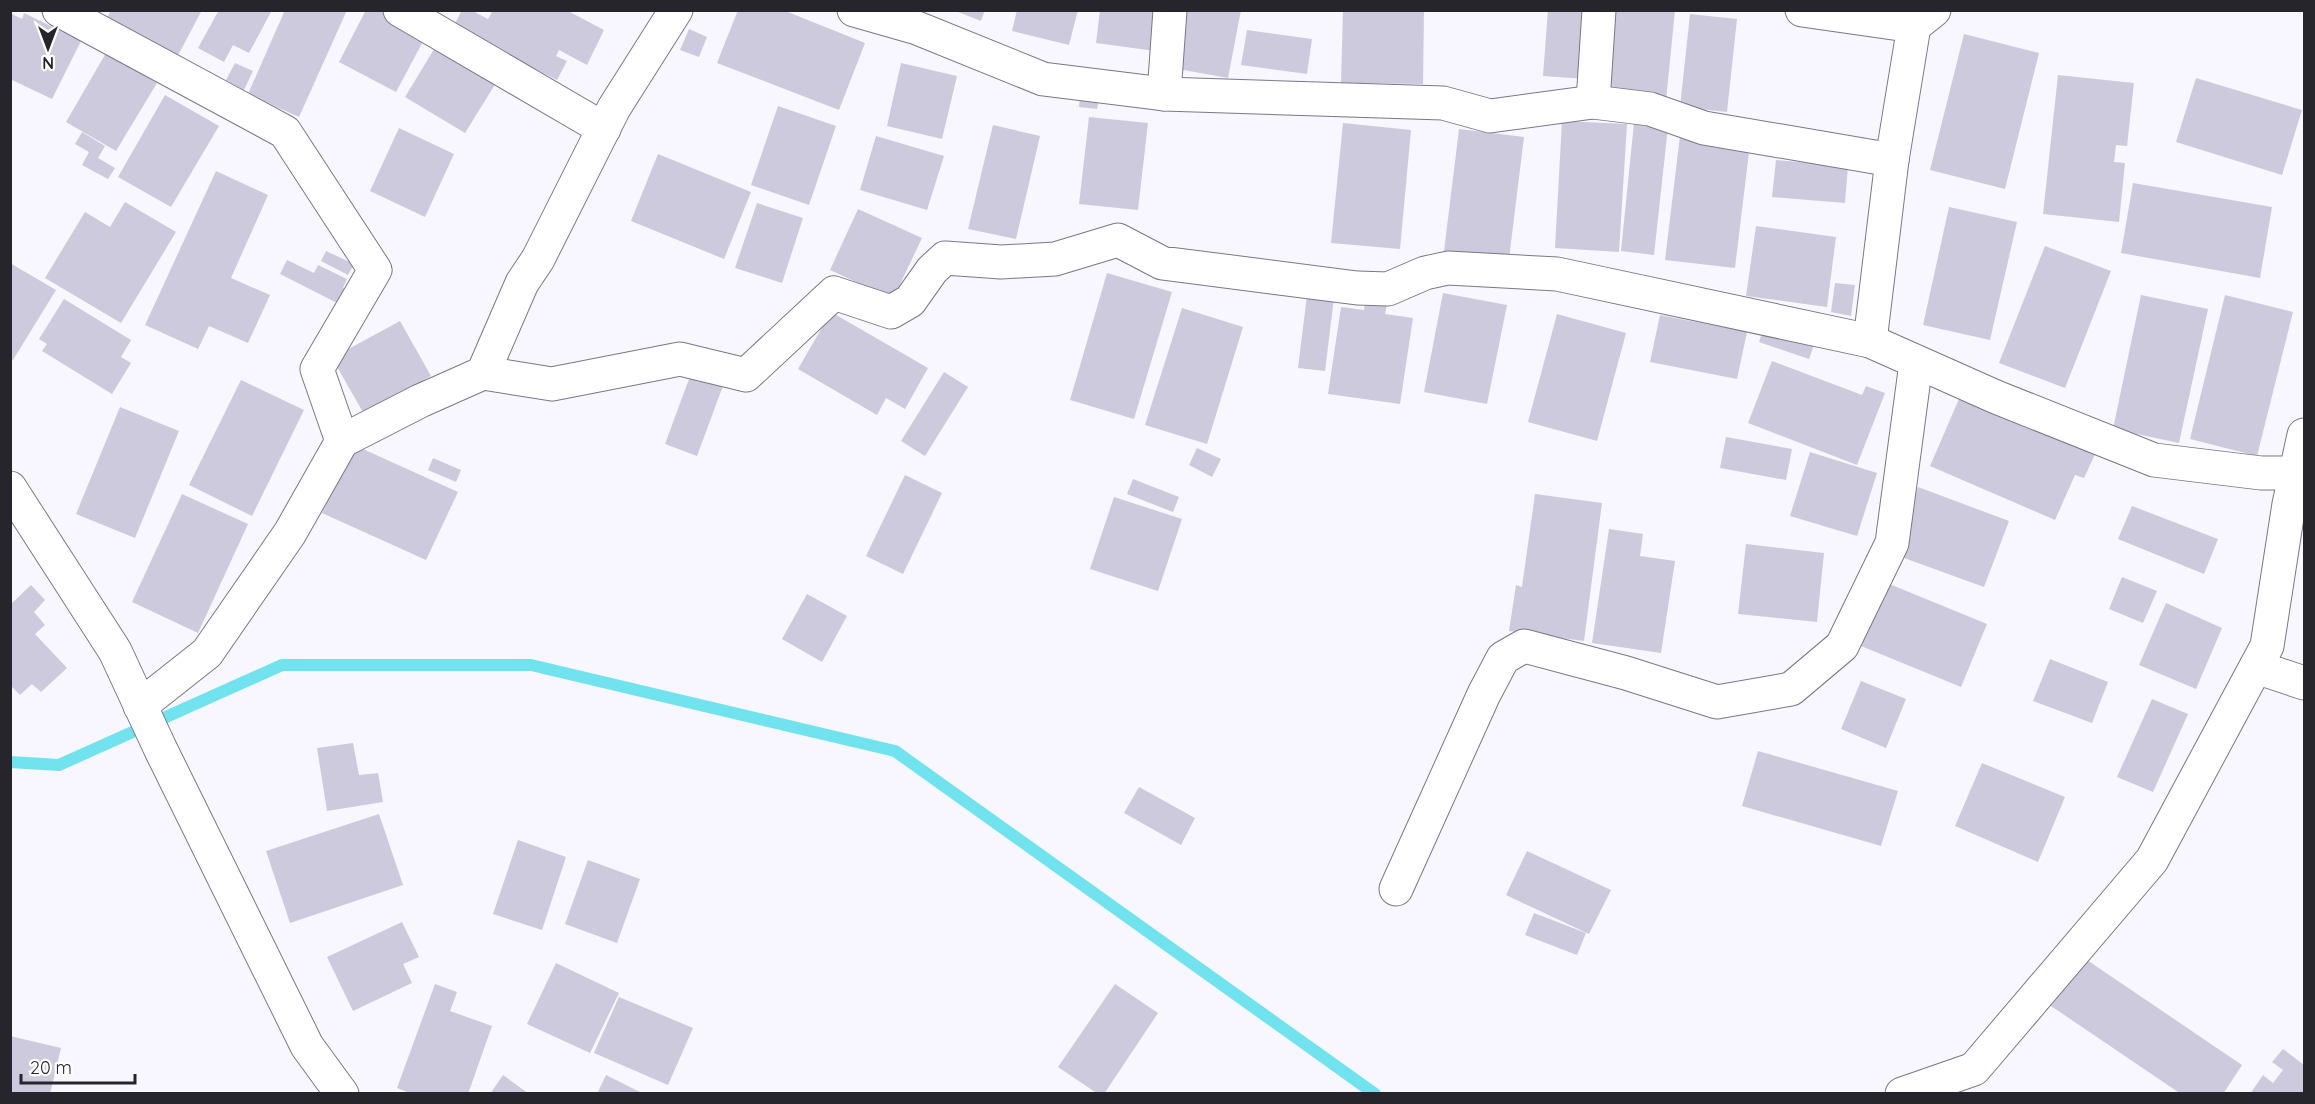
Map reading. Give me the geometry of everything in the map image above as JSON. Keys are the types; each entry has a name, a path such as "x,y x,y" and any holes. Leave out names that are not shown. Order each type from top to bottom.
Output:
{"street":[{"path":"59,10 285,132 375,270 317,369 342,441"},
{"path":"400,10 604,129"},
{"path":"483,373 522,284 538,259 614,108 676,10"},
{"path":"854,10 917,28 1043,79 1164,94 1443,103 1490,116 1593,102 1650,109 1704,128 1892,159"},
{"path":"1164,94 1170,10"},
{"path":"1593,102 1599,10"},
{"path":"1802,10 1924,18 1892,159 1870,341"},
{"path":"140,706 207,653 290,532 342,441 420,401 483,373 552,384 680,359 746,375 834,293 891,312 910,301 932,270 945,258 1001,262 1055,259 1118,240 1162,263 1357,288 1388,289 1425,273 1449,268 1557,274 1870,341 1916,363 2154,460 2260,473 2295,473"},
{"path":"1396,889 1484,694 1503,658 1524,646 1626,673 1717,702 1791,689 1842,646 1892,543 1916,363"},
{"path":"1902,1094 1974,1069 2152,860 2267,646 2295,473 2304,435"},
{"path":"10,488 115,651 160,748 307,1046 342,1094"},
{"path":"2256,667 2304,683"}],"building":[{"path":"111,10 202,10 175,61 104,24"},
{"path":"219,10 272,10 249,53 233,45 224,62 198,48"},
{"path":"285,10 347,10 299,117 248,94"},
{"path":"366,10 382,10 427,34 396,92 339,62"},
{"path":"462,10 471,10 488,19 493,10 566,10 604,30 587,65 559,50 556,56 567,61 557,80 453,27"},
{"path":"738,10 783,10 865,43 839,110 717,63"},
{"path":"953,10 985,10 981,21"},
{"path":"1017,10 1078,10 1069,45 1012,31"},
{"path":"1100,10 1160,10 1155,51 1096,43"},
{"path":"1183,10 1241,10 1228,78 1172,68"},
{"path":"1343,10 1424,10 1423,84 1341,83"},
{"path":"1548,10 1591,10 1585,79 1543,76"},
{"path":"1609,10 1675,10 1666,101 1601,95"},
{"path":"10,13 22,19 24,13 81,41 52,99 10,79"},
{"path":"1690,14 1737,19 1727,112 1680,107"},
{"path":"689,29 707,37 699,57 680,50"},
{"path":"1247,30 1312,39 1307,74 1241,65"},
{"path":"1964,34 2039,53 2005,189 1930,170"},
{"path":"439,41 499,78 465,133 405,97"},
{"path":"106,53 157,83 116,151 66,122"},
{"path":"235,63 253,71 244,90 226,80"},
{"path":"901,63 957,76 942,139 887,126"},
{"path":"2058,75 2134,83 2127,146 2116,145 2114,162 2125,163 2119,222 2043,214"},
{"path":"2196,78 2302,110 2282,175 2176,142"},
{"path":"165,95 219,126 171,207 118,177"},
{"path":"1080,96 1099,99 1097,109 1079,107"},
{"path":"778,106 836,126 809,205 751,185"},
{"path":"1089,117 1148,123 1138,210 1079,204"},
{"path":"1562,121 1627,124 1619,252 1555,248"},
{"path":"1343,123 1411,130 1400,249 1331,243"},
{"path":"1634,123 1668,127 1654,255 1621,251"},
{"path":"993,125 1040,136 1016,239 968,229"},
{"path":"399,128 454,154 425,217 370,191"},
{"path":"1459,129 1524,137 1509,259 1444,251"},
{"path":"82,132 105,146 98,158 115,168 108,179 82,165 89,152 75,144"},
{"path":"876,136 944,156 927,210 860,190"},
{"path":"1680,136 1750,144 1735,268 1665,260"},
{"path":"658,154 751,192 724,259 631,221"},
{"path":"1776,160 1848,166 1845,203 1772,197"},
{"path":"216,171 268,195 231,278 270,295 248,343 209,326 198,349 145,325"},
{"path":"2133,183 2272,207 2260,278 2121,253"},
{"path":"125,202 176,232 121,323 45,278 85,212 110,227"},
{"path":"757,203 803,218 782,283 735,268"},
{"path":"1949,207 2017,222 1990,340 1923,325"},
{"path":"858,209 922,238 893,299 830,270"},
{"path":"1756,226 1836,237 1827,307 1746,296"},
{"path":"2045,246 2111,271 2065,388 1999,363"},
{"path":"326,251 354,264 348,275 321,261"},
{"path":"287,260 314,273 318,265 347,279 343,288 349,291 341,305 280,274"},
{"path":"10,263 56,290 13,360 10,358"},
{"path":"1107,273 1172,292 1134,419 1070,400"},
{"path":"1835,283 1855,285 1851,316 1831,312"},
{"path":"1308,287 1335,290 1325,371 1298,368"},
{"path":"1443,293 1507,305 1487,404 1424,392"},
{"path":"2141,295 2208,309 2179,443 2113,429"},
{"path":"2225,295 2293,312 2257,456 2190,439"},
{"path":"1366,296 1388,299 1385,314 1413,318 1400,404 1328,394 1341,307 1364,310"},
{"path":"64,299 131,340 121,357 131,363 112,394 42,351 47,344 39,339"},
{"path":"1182,308 1243,327 1207,444 1145,425"},
{"path":"831,312 928,368 905,409 886,398 877,415 798,369"},
{"path":"1557,314 1626,333 1597,441 1528,422"},
{"path":"1660,315 1747,332 1737,379 1650,362"},
{"path":"400,321 431,376 364,414 332,358"},
{"path":"1765,324 1815,342 1809,359 1759,342"},
{"path":"1772,361 1862,395 1866,386 1885,393 1857,465 1748,423"},
{"path":"692,371 724,383 697,456 665,444"},
{"path":"944,372 968,387 925,456 901,441"},
{"path":"241,380 304,410 252,516 189,485"},
{"path":"1962,392 2097,450 2084,478 2075,475 2055,520 1930,466"},
{"path":"120,407 179,431 135,538 76,514"},
{"path":"1726,437 1792,449 1786,480 1720,468"},
{"path":"354,445 458,492 426,560 322,513"},
{"path":"1197,448 1221,459 1212,477 1189,465"},
{"path":"1810,452 1877,473 1857,536 1790,516"},
{"path":"433,458 461,470 456,482 428,470"},
{"path":"905,475 942,493 903,574 866,556"},
{"path":"1133,479 1179,497 1173,512 1127,494"},
{"path":"1918,487 2009,521 1984,587 1893,554"},
{"path":"182,494 248,524 198,633 132,602"},
{"path":"1535,494 1602,503 1584,641 1509,631 1516,585 1522,587"},
{"path":"1114,497 1182,519 1158,591 1090,569"},
{"path":"2132,506 2218,539 2204,574 2118,539"},
{"path":"1609,529 1643,534 1640,556 1675,561 1661,653 1592,643"},
{"path":"1746,544 1824,553 1817,622 1738,614"},
{"path":"2122,577 2157,591 2143,623 2109,609"},
{"path":"1887,583 1987,624 1961,687 1861,646"},
{"path":"31,585 45,600 34,612 45,625 35,634 67,668 41,692 32,684 20,695 10,685 10,605"},
{"path":"807,594 847,616 822,662 782,639"},
{"path":"2166,603 2222,628 2196,689 2139,665"},
{"path":"2050,659 2108,682 2092,723 2033,701"},
{"path":"1861,681 1906,699 1886,748 1841,729"},
{"path":"2152,699 2188,714 2153,792 2117,777"},
{"path":"353,743 359,775 378,773 383,802 327,811 317,748"},
{"path":"1758,751 1898,791 1881,846 1742,806"},
{"path":"1982,763 2065,797 2038,862 1955,826"},
{"path":"1139,787 1195,818 1181,845 1124,813"},
{"path":"379,814 403,885 290,923 266,851"},
{"path":"518,840 566,857 542,930 493,914"},
{"path":"1527,851 1611,890 1589,934 1506,895"},
{"path":"588,860 640,879 617,943 565,924"},
{"path":"1534,913 1586,933 1577,955 1525,935"},
{"path":"402,922 419,957 403,964 412,983 353,1011 327,957"},
{"path":"2084,958 2242,1065 2223,1094 2181,1094 2051,1006"},
{"path":"556,963 619,993 590,1053 527,1024"},
{"path":"435,984 457,992 450,1011 492,1026 468,1094 412,1094 397,1088"},
{"path":"1115,984 1158,1013 1104,1094 1098,1094 1058,1067"},
{"path":"619,997 693,1028 668,1085 594,1053"},
{"path":"10,1036 61,1048 50,1094 10,1094"},
{"path":"2283,1049 2304,1065 2304,1094 2250,1094 2263,1075 2273,1083 2283,1070 2272,1062"},
{"path":"503,1075 529,1094 490,1094"},
{"path":"606,1075 644,1094 597,1094"}],"waterway":[{"path":"10,762 59,765 282,665 531,665 895,751 1375,1094"}]}
